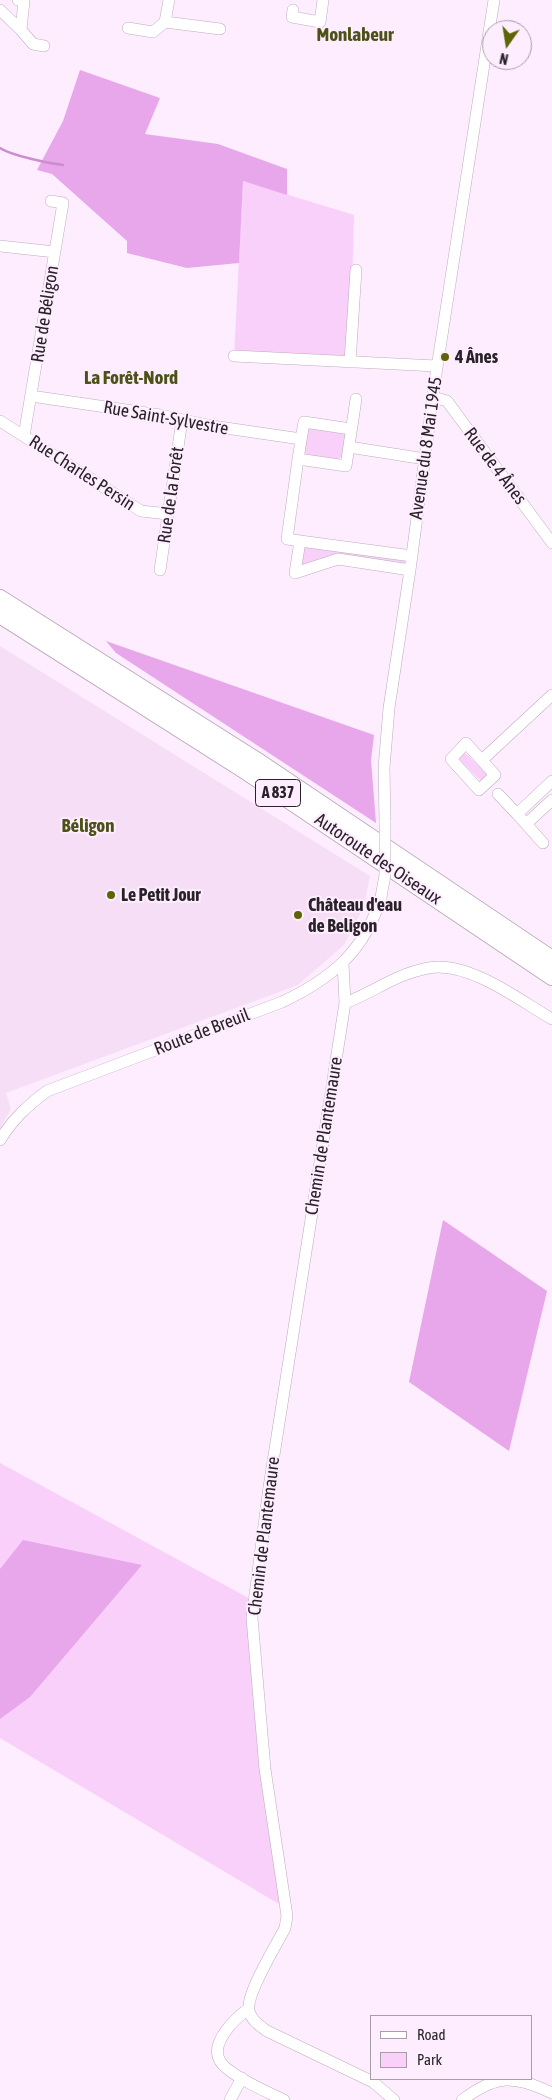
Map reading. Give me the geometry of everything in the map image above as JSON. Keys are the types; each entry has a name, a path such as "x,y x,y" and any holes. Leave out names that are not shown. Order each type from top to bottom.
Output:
{"highway":[{"name":"Autoroute des Oiseaux","path":"0,598 256,760 552,959"},
{"name":"Autoroute des Oiseaux","path":"0,615 250,774 552,977"}],"street":[{"path":"21,30 22,0"},
{"path":"128,28 153,32 165,22 169,0"},
{"path":"293,10 292,17 320,22 323,0"},
{"name":"Avenue du 8 Mai 1945","path":"381,897 385,875 384,768 389,708 412,556 437,366 494,0"},
{"path":"0,10 33,44 44,46"},
{"path":"165,22 220,29"},
{"name":"Rue de Béligon","path":"24,436 63,203 51,201"},
{"path":"0,246 55,252"},
{"path":"350,362 356,270"},
{"path":"234,356 437,366"},
{"name":"Rue Saint-Sylvestre","path":"31,396 301,439"},
{"name":"Rue de 4 Ânes","path":"433,397 447,400 552,543"},
{"path":"298,459 346,466 356,398"},
{"name":"Rue de la Forêt","path":"160,570 182,420"},
{"name":"Rue Charles Persin","path":"0,421 141,511 168,514"},
{"path":"351,429 304,422 287,539 412,556"},
{"path":"349,447 425,459"},
{"path":"300,541 295,574 338,559 410,570"},
{"path":"482,760 552,695"},
{"path":"517,814 552,781"},
{"path":"498,794 543,843"},
{"path":"526,824 552,800"},
{"name":"Route de Breuil","path":"0,1140 26,1106 47,1091 282,1002 325,979 343,963 367,932 381,897"},
{"path":"343,963 345,1003 419,970 436,967 452,968 480,977 552,1020"},
{"name":"Chemin de Plantemaure","path":"248,2009 250,1995 285,1928 287,1916 265,1769 252,1618 269,1487 345,1003"},
{"path":"284,2100 242,2078 219,2061 217,2052 224,2034 236,2018 248,2009 253,2020 267,2031 373,2082 394,2100"},
{"path":"230,2100 242,2078"},
{"path":"462,2100 481,2086 499,2080 519,2080 552,2093"}],"shaded area":[{"path":"80,70 160,98 145,134 218,144 287,169 287,195 243,181 239,263 187,268 127,253 127,241 52,174 37,170 63,121"},
{"path":"106,641 374,735 371,760 376,823 116,653"},
{"path":"0,646 370,876 364,906 344,945 298,985 6,1093 11,1109 0,1129"},
{"path":"443,1220 547,1291 509,1451 409,1382"},
{"path":"23,1540 142,1565 30,1697 0,1719 0,1569"}],"green space":[{"path":"243,181 354,215 350,362 234,356"},
{"path":"310,428 343,433 346,436 343,456 336,460 306,454 304,451"},
{"path":"300,541 412,556 410,570 338,559 295,573"},
{"path":"464,752 486,773 487,775 481,781 459,759"},
{"path":"0,1463 254,1601 279,1904 0,1738"}],"waterway":[{"path":"0,148 40,161 63,165"}],"place":[{"name":"4 Ânes","path":"445,357"},
{"name":"Le Petit Jour","path":"111,895"},
{"name":"Château d'eau de Beligon","path":"298,915"}],"district":[{"name":"Monlabeur","path":"355,35"},
{"name":"La Forêt-Nord","path":"131,378"},
{"name":"Béligon","path":"88,826"}]}
